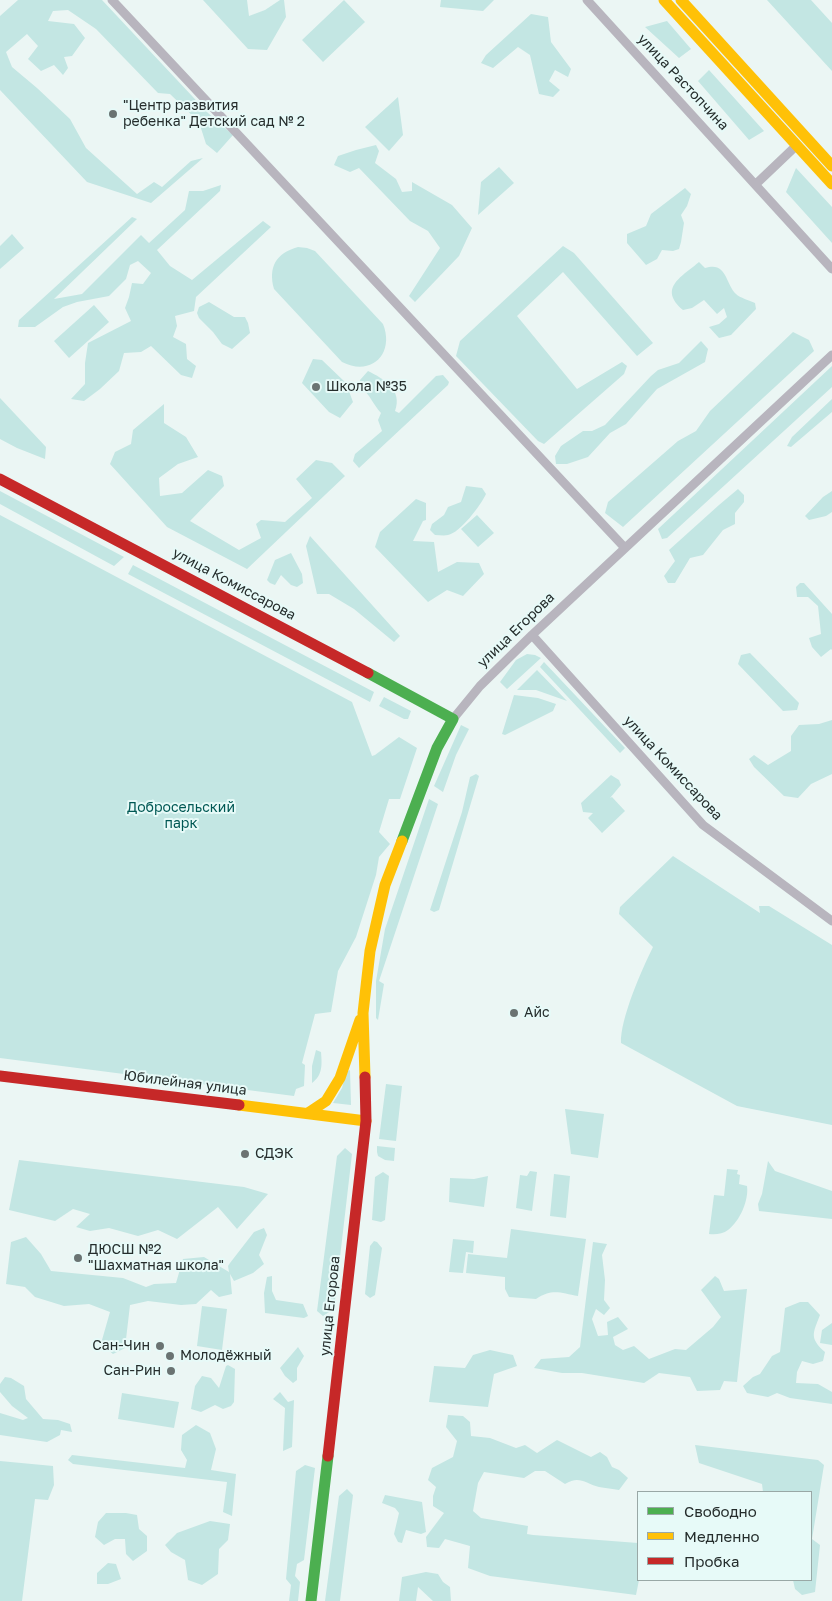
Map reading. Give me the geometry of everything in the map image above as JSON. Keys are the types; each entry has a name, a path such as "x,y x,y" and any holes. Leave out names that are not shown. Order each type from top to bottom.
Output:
{"main road":[{"path":"664,0 832,184"},
{"path":"681,0 832,166"},
{"name":"улица Комиссарова","path":"0,478 314,643 453,719"},
{"name":"улица Егорова","path":"311,1601 366,1121 363,1013 370,951 385,886 437,748 453,719"},
{"name":"улица Егорова","path":"308,1113 326,1102 340,1078 363,1013"},
{"name":"Юбилейная улица","path":"0,1076 366,1121"}],"street":[{"path":"112,0 625,548"},
{"name":"улица Растопчина","path":"587,0 832,269"},
{"path":"756,184 797,145"},
{"name":"улица Егорова","path":"453,719 480,686 532,635 832,356"},
{"name":"улица Комиссарова","path":"532,635 703,825 832,921"}],"green space":[{"path":"18,0 102,0 208,113 233,135 217,153 206,144 199,122 170,94 158,93 96,29 68,10 53,11 48,21 74,24 85,38 72,56 64,57 68,68 63,75 54,65 41,71 28,59 38,46 27,34 6,52 12,67 70,119 86,148 137,194 154,182 162,187 191,161 203,158 151,203 87,182 0,90 0,16"},
{"path":"203,0 247,0 249,16 265,10 280,0 284,0 286,17 267,50 248,49"},
{"path":"344,0 365,22 323,62 302,40"},
{"path":"441,0 494,0 483,11 440,7"},
{"path":"767,0 811,0 832,23 832,71"},
{"path":"531,14 548,17 551,42 571,69 568,77 555,70 549,81 560,90 553,97 539,94 530,55 518,47 493,68 481,63 486,55"},
{"path":"667,21 691,49 679,58 645,27"},
{"path":"709,70 764,131 749,140 698,81"},
{"path":"398,97 403,135 389,151 365,127"},
{"path":"376,145 379,151 375,163 396,179 402,192 412,191 412,182 452,205 472,228 459,256 415,302 409,296 440,248 428,231 410,221 359,168 350,172 334,165 338,156"},
{"path":"499,167 514,183 478,215 481,182"},
{"path":"796,168 832,207 832,243 786,192"},
{"path":"221,185 220,191 157,250 170,266 192,280 263,221 271,227 196,297 194,311 175,316 177,326 173,337 186,344 187,359 196,366 192,378 181,375 151,346 141,352 124,353 119,371 100,389 84,401 71,399 85,384 85,363 88,343 131,321 125,308 132,283 143,284 151,273 138,261 130,265 126,279 109,296 77,302 63,307 35,327 18,327 19,320 132,217 137,219 54,299 82,294 141,235 149,243 185,210 189,191 203,191"},
{"path":"685,188 691,194 687,206 681,215 684,223 679,249 673,251 662,250 657,259 646,265 627,243 627,234 646,226 651,214"},
{"path":"12,234 24,248 0,269 0,246"},
{"path":"563,246 574,253 653,343 637,356 563,272 517,316 577,389 622,362 627,366 624,374 544,444 538,441 456,356 460,341"},
{"path":"298,247 315,251 383,324 386,345 378,360 362,367 342,362 274,289 272,274 276,262 284,253"},
{"path":"699,262 705,268 712,267 722,270 736,294 755,303 756,309 731,335 719,338 709,327 719,324 727,317 724,308 717,314 704,300 692,308 683,310 672,295 675,283"},
{"path":"209,302 234,317 245,317 248,323 250,333 232,349 222,344 199,318 197,313 199,307"},
{"path":"94,305 109,322 69,358 54,341"},
{"path":"793,332 809,340 814,351 623,527 605,513 608,502 678,441 696,431 710,411"},
{"path":"701,341 708,349 705,362 657,389 626,424 610,433 588,457 567,464 556,464 555,456 561,446 583,431 592,431 605,425 651,376 658,370 679,363"},
{"path":"313,359 322,360 346,383 353,402 340,418 329,412 302,383"},
{"path":"832,366 832,387 667,538 662,539 658,529"},
{"path":"368,371 386,382 394,391 397,404 395,411 399,413 436,376 443,375 449,382 359,468 353,461 355,454 382,431 378,420 381,413 361,387 360,380"},
{"path":"0,398 46,447 45,459 0,439"},
{"path":"832,399 832,412 791,447 787,446 792,437"},
{"path":"164,404 164,423 186,437 198,457 178,464 159,478 160,496 182,493 208,470 222,476 224,486 190,521 239,550 261,538 256,524 261,520 285,522 312,498 296,479 316,460 332,463 345,476 247,569 167,527 110,464 115,452 131,444 133,430"},
{"path":"466,486 482,488 486,494 470,518 458,529 448,535 435,535 430,530 432,524 444,515 448,507 461,502"},
{"path":"738,489 744,495 744,502 735,513 735,524 723,530 703,555 690,558 675,583 668,583 664,576 675,561 669,550"},
{"path":"0,491 124,557 114,566 0,504"},
{"path":"832,491 832,512 826,516 809,520 805,516 823,497"},
{"path":"416,499 426,503 426,520 423,521 413,541 434,542 438,572 457,562 479,563 484,574 463,596 447,590 428,602 375,547 380,532"},
{"name":"Добросельский парк","path":"0,515 352,702 372,756 399,737 417,748 400,799 389,799 379,832 390,844 379,857 376,875 356,937 338,971 331,1012 315,1014 302,1063 305,1065 304,1086 296,1089 294,1096 0,1058"},
{"path":"477,515 494,533 478,547 461,529"},
{"path":"310,536 400,636 394,642 354,609 329,594 317,594 306,546"},
{"path":"291,553 302,574 303,583 297,587 291,585 281,575 275,585 270,583 267,580 275,560"},
{"path":"133,565 374,692 370,702 128,574"},
{"path":"800,583 804,583 832,614 832,650 821,657 812,647 809,638 821,634 818,606 808,597 797,597 796,587"},
{"path":"750,653 799,703 797,710 783,711 738,664 741,655"},
{"path":"527,654 541,658 507,689 500,682 516,660"},
{"path":"544,662 625,748 620,753 540,667"},
{"path":"537,670 567,701 536,690 517,690"},
{"path":"514,695 538,698 556,704 553,711 505,735 502,734"},
{"path":"384,697 411,711 408,719 404,719 379,706"},
{"path":"832,720 832,774 811,784 798,798 784,796 754,767 749,759 754,755 768,765 791,751 791,736 799,725 819,724"},
{"path":"461,725 469,729 456,755 443,792 434,786"},
{"path":"476,774 479,776 439,910 434,912 430,910 462,812 470,777"},
{"path":"611,775 619,780 621,785 610,798 612,797 625,811 602,833 588,818 593,813 583,812 581,803"},
{"path":"429,799 438,804 379,981 384,984 378,1020 376,1018 376,981 385,929"},
{"path":"673,856 760,913 759,906 769,906 832,945 832,1125 737,1106 621,1043 628,1008 653,947 619,914 620,907"},
{"path":"316,1050 321,1052 321,1065 320,1073 312,1083 312,1066"},
{"path":"350,1070 351,1105 333,1103 342,1088 346,1072"},
{"path":"386,1084 402,1086 396,1141 379,1139"},
{"path":"565,1109 604,1114 598,1158 571,1154"},
{"path":"377,1146 395,1148 394,1161 385,1160 378,1156"},
{"path":"345,1148 352,1154 334,1309 323,1316 317,1311 337,1156"},
{"path":"19,1160 244,1187 268,1194 237,1229 218,1207 177,1239 158,1230 138,1236 109,1228 90,1231 76,1227 90,1214 73,1209 55,1221 9,1210"},
{"path":"768,1161 775,1171 832,1191 832,1219 759,1211 758,1204 762,1194"},
{"path":"727,1169 738,1170 737,1174 740,1175 739,1184 747,1186 747,1198 740,1216 728,1230 719,1234 709,1234 714,1195 724,1196"},
{"path":"530,1171 537,1172 532,1211 516,1208 520,1175 527,1176"},
{"path":"383,1172 389,1176 385,1220 381,1222 372,1220 375,1177"},
{"path":"554,1174 570,1176 566,1218 550,1216"},
{"path":"488,1176 484,1207 449,1202 450,1178 474,1179"},
{"path":"264,1228 267,1235 259,1255 264,1264 253,1273 234,1281 230,1274 232,1294 219,1297 211,1290 196,1304 181,1305 148,1301 130,1305 125,1348 113,1354 107,1349 102,1340 110,1312 89,1304 64,1306 35,1297 25,1287 6,1284 11,1242 26,1237 41,1254 51,1271 123,1278 146,1287 154,1284 176,1283 183,1259 204,1257 229,1272 228,1266 254,1232"},
{"path":"511,1229 586,1239 578,1296 552,1292 536,1299 509,1297 505,1289 505,1277 466,1273 468,1254 507,1258"},
{"path":"453,1239 474,1241 473,1253 466,1252 463,1273 449,1272"},
{"path":"374,1241 382,1248 375,1295 370,1298 365,1294 370,1246"},
{"path":"593,1242 607,1244 602,1255 605,1280 604,1300 610,1308 604,1315 596,1309 592,1319 598,1336 608,1335 607,1322 618,1317 628,1329 613,1337 615,1345 623,1350 634,1346 649,1359 675,1349 686,1350 713,1327 721,1317 701,1290 715,1276 719,1279 724,1291 747,1289 737,1382 724,1381 720,1390 697,1391 690,1377 659,1373 644,1383 582,1373 562,1373 534,1368 541,1359 569,1357 580,1347"},
{"path":"272,1276 272,1291 276,1300 303,1304 308,1316 304,1318 265,1313 264,1293 267,1277"},
{"path":"800,1302 808,1302 820,1315 814,1335 816,1343 825,1352 823,1361 813,1364 802,1361 797,1372 796,1383 818,1384 832,1392 832,1404 790,1398 777,1393 768,1397 747,1393 743,1386 753,1377 760,1374 772,1356 780,1352 785,1308"},
{"path":"202,1306 227,1309 222,1350 197,1346"},
{"path":"832,1323 832,1345 820,1343 822,1330"},
{"path":"298,1347 304,1356 297,1368 297,1380 293,1383 280,1368"},
{"path":"490,1350 513,1355 517,1366 494,1374 488,1407 429,1402 434,1366 465,1368 473,1355"},
{"path":"228,1365 235,1369 234,1402 231,1406 223,1409 215,1405 201,1412 191,1409 195,1386 202,1376 211,1378 219,1388"},
{"path":"5,1377 11,1378 24,1386 26,1399 43,1419 58,1420 70,1424 72,1432 61,1430 60,1435 47,1442 0,1435 0,1413 23,1420 28,1418 12,1406 0,1392 0,1384"},
{"path":"280,1392 288,1402 294,1400 292,1447 283,1451 285,1408 273,1399"},
{"path":"122,1393 179,1402 174,1428 118,1419"},
{"path":"448,1415 463,1416 470,1422 471,1436 490,1438 516,1448 525,1445 537,1453 557,1440 591,1457 600,1452 607,1457 612,1467 628,1478 619,1490 599,1487 578,1480 565,1484 545,1471 535,1471 524,1478 484,1472 478,1483 473,1511 481,1518 528,1526 527,1534 637,1543 637,1581 639,1581 636,1595 490,1576 468,1568 470,1546 445,1539 439,1548 427,1547 426,1537 444,1513 433,1506 433,1496 436,1487 428,1480 432,1468 453,1457 457,1441 446,1427"},
{"path":"196,1425 210,1433 216,1449 211,1470 236,1474 232,1516 223,1512 227,1482 73,1464 68,1460 72,1455 185,1468 187,1460 181,1450 182,1435"},
{"path":"695,1445 818,1460 824,1465 812,1539 812,1491 763,1491 762,1484 699,1463"},
{"path":"0,1461 53,1466 54,1485 48,1500 35,1499 22,1601 0,1601"},
{"path":"305,1465 315,1468 304,1560 297,1564 295,1576 300,1582 298,1601 289,1601 291,1585 286,1579 296,1471"},
{"path":"347,1489 353,1495 340,1601 325,1601 339,1496"},
{"path":"385,1495 422,1502 426,1532 421,1534 406,1530 402,1543 398,1542 394,1534 399,1513 395,1508 382,1503"},
{"path":"106,1513 137,1515 139,1529 147,1536 147,1551 133,1561 126,1554 125,1539 115,1539 104,1545 95,1537 98,1522"},
{"path":"210,1521 230,1524 228,1540 219,1549 218,1574 202,1585 188,1580 185,1560 171,1552 165,1545 177,1533"},
{"path":"812,1539 820,1545 815,1592 802,1595 795,1589 793,1581 812,1581"},
{"path":"108,1563 116,1564 121,1579 108,1584 97,1584 97,1573"},
{"path":"426,1572 438,1574 443,1582 450,1587 451,1601 433,1601 418,1587 416,1601 399,1601 402,1577"}],"traffic: fast":[{"path":"368,673 453,719 437,748 402,841"},
{"path":"311,1601 328,1456"}],"traffic: slow":[{"path":"664,0 832,184"},
{"path":"681,0 832,166"},
{"path":"365,1077 363,1013 370,951 385,885 402,841"},
{"path":"308,1113 326,1101 340,1078 360,1020"},
{"path":"239,1105 366,1121"}],"traffic: jam":[{"path":"0,479 368,673"},
{"path":"0,1076 239,1105"},
{"path":"328,1456 366,1121 365,1077"}],"place":[{"name":"\"Центр развития ребенка\" Детский сад № 2","path":"113,114"},
{"name":"Школа №35","path":"316,387"},
{"name":"Айс","path":"514,1013"},
{"name":"СДЭК","path":"245,1154"},
{"name":"ДЮСШ №2 \"Шахматная школа\"","path":"78,1258"},
{"name":"Сан-Чин","path":"160,1346"},
{"name":"Молодёжный","path":"170,1356"},
{"name":"Сан-Рин","path":"171,1371"}]}
